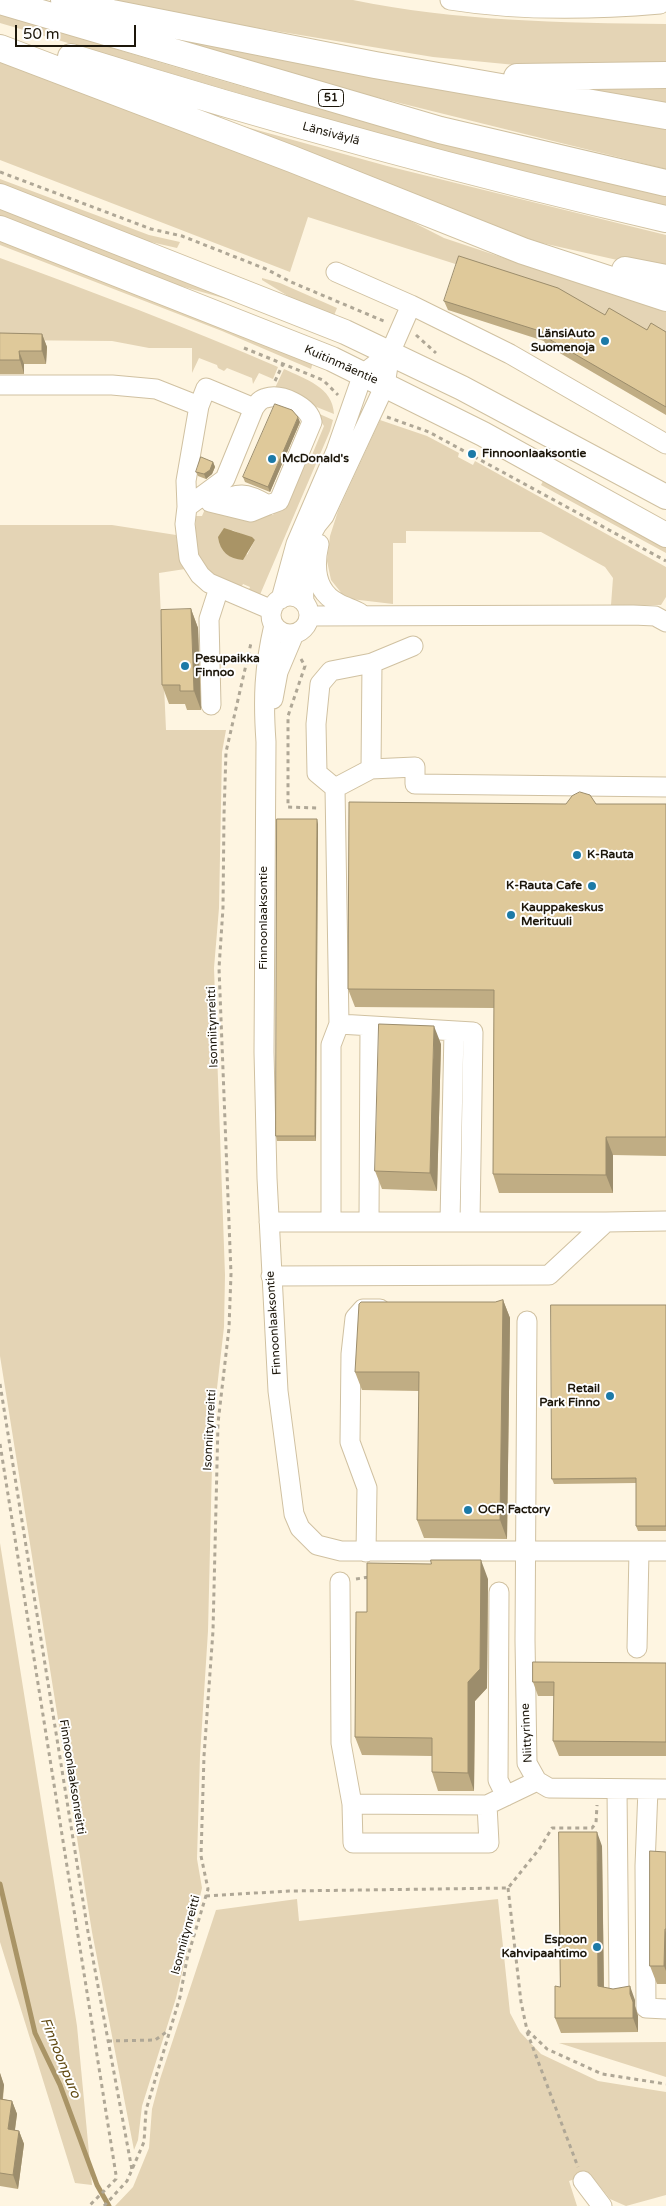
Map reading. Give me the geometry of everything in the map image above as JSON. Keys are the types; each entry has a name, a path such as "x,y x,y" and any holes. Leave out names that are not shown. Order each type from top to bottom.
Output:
{"highway":[{"path":"64,0 112,13 234,38 441,77 666,116"},
{"name":"51","path":"0,1 440,130 666,184"},
{"name":"Länsiväylä","path":"0,34 320,131 449,166 666,218"},
{"path":"0,48 282,155 523,251 666,298"},
{"path":"441,77 666,75"},
{"path":"523,251 666,278"}],"main road":[{"path":"0,196 345,332 390,352 470,392 666,497"},
{"name":"Kuitinmäentie","path":"0,228 316,353 363,374 483,434 666,535"}],"street":[{"path":"450,0 608,8 660,4 665,0"},
{"path":"336,272 411,305 510,354 666,444"},
{"path":"254,408 206,388 199,406 186,481 192,504 186,544 189,558 200,575 219,588 275,611 283,633 294,634 304,628 306,609 304,556 314,530 324,516 385,385 390,352 411,305"},
{"path":"363,374 390,352"},
{"name":"Finnoonlaaksontie","path":"363,374 334,457 296,544 275,611 266,663 263,695 266,742 264,1052 271,1276 278,1390 294,1514 300,1528 317,1545 341,1551 666,1551"},
{"path":"0,385 112,385 156,389 199,406"},
{"path":"278,396 304,409 312,422 279,501 251,512 216,503 192,504 225,480 254,408 262,399 278,396"},
{"path":"324,516 326,526 316,564 319,583 324,592 336,603 362,614"},
{"path":"211,706 209,620 219,588"},
{"path":"275,611 293,596 306,609 362,614 633,615 655,616 666,622"},
{"name":"Finnoonlaaksontie","path":"266,742 278,672 294,634"},
{"path":"330,1222 331,1045 339,1024 335,788 318,773 316,724 320,684 331,671 372,663 413,646"},
{"path":"371,769 372,663"},
{"path":"335,788 371,769 415,767 415,784 666,787"},
{"path":"339,1024 473,1032 470,1221"},
{"path":"369,1221 370,1026"},
{"path":"450,1221 454,1031"},
{"path":"269,1222 666,1221"},
{"path":"271,1276 549,1275 606,1222"},
{"path":"366,1552 367,1488 350,1442 351,1354 355,1318 363,1309 403,1309"},
{"name":"Niittyrinne","path":"527,1321 526,1756 529,1770 537,1781"},
{"path":"637,1648 639,1551"},
{"path":"340,1582 341,1743 352,1804 354,1843 489,1843 487,1805"},
{"path":"499,1592 498,1780 506,1796"},
{"path":"352,1804 487,1805 537,1781 549,1788 657,1789 657,1823 645,1866 646,2008 666,2008"},
{"path":"617,1789 619,1992"},
{"path":"583,2182 602,2206"}],"path":[{"path":"372,411 429,432 666,561"},
{"name":"Isonniitynreitti","path":"104,2206 120,2189 132,2172 144,2142 146,2110 208,1889 201,1856 204,1756 212,1631 218,1416 229,1328 230,1283 219,968 223,908 224,806 226,752 247,659"},
{"name":"Finnoonlaaksonreitti","path":"0,1384 86,1922 132,2172"},
{"path":"0,1444 116,2179 89,2206"},
{"path":"340,1582 377,1578"},
{"path":"583,2182 526,2030 508,1888 540,1848 552,1828 592,1828 596,1823 598,1789"},
{"path":"206,1896 290,1891 508,1888"},
{"path":"526,2030 547,2049 602,2074 666,2084"},
{"path":"108,2041 155,2040 169,2031"}],"shaded area":[{"path":"109,0 353,0 469,17 548,22 666,24 666,64 536,67 433,57 173,14"},
{"path":"0,13 165,64 331,112 498,156 666,196 666,207 422,147 0,23"},
{"path":"171,34 666,124 666,169 339,88 175,40"},
{"path":"0,62 389,210 444,238 666,312 666,339 608,325 562,298 308,217 290,272 0,160"},
{"path":"666,84 666,103 575,88"},
{"path":"239,125 387,166 666,235 666,271 533,241 483,225"},
{"path":"0,179 149,235 180,242 177,248 142,240 0,186"},
{"path":"0,207 231,296 230,300 174,284 0,217"},
{"path":"0,238 313,362 311,369 222,331 0,245"},
{"path":"0,258 139,310 278,367 273,379 259,373 253,384 252,378 227,368 224,371 218,368 217,365 199,358 192,373 192,348 149,348 112,341 0,340"},
{"path":"262,278 280,283 337,308 333,318 301,304 262,280"},
{"path":"284,369 309,381 323,391 329,397 334,414 274,390"},
{"path":"315,412 333,420 330,431 259,597 248,592 250,587 243,584 240,589 216,576 202,562 198,554 195,532 196,516 202,516 205,509 273,515 299,465 304,467 305,464 302,462 312,455 324,426","holes":["232,530 255,540 247,555"]},
{"path":"380,420 427,436 459,453 458,457 473,465 475,461 666,567 666,597 661,605 611,605 613,578 605,567 541,532 406,531 406,543 393,543 393,604 351,599 343,595 331,580 327,561 330,536 338,511"},
{"path":"544,479 666,547 666,553 541,485"},
{"path":"0,525 112,525 176,535 180,559 185,569 159,573 166,730 226,730 222,752 219,908 214,968 225,1275 224,1327 213,1423 208,1631 200,1756 197,1859 202,1888 176,1998 142,2106 138,2140 134,2150 92,1932 0,1356"},
{"path":"224,528 252,537 255,540 243,560 233,558 223,551 218,537"},
{"path":"0,1543 77,2026 92,2185 75,2183 0,1942"},
{"path":"297,1899 299,1921 498,1899 510,2013 520,2032 541,2054 598,2081 666,2092 666,2195 626,2206 610,2199 590,2174 569,2181 577,2206 115,2206 133,2187 149,2148 152,2109 160,2079 216,1910"},
{"path":"666,2042 666,2077 559,2043"}],"building":[{"name":"LänsiAuto Suomenoja","path":"459,256 558,288 605,315 609,308 647,330 651,323 666,332 666,407 542,335 543,332 444,301"},
{"path":"0,333 42,334 42,351 19,351 20,360 0,360"},
{"name":"McDonald's","path":"275,404 292,410 298,417 268,487 243,477"},
{"path":"201,457 213,462 210,470 204,474 196,472"},
{"path":"191,609 194,691 180,691 180,685 162,685 161,610"},
{"name":"Kauppakeskus Merituuli","path":"580,792 590,795 596,804 666,804 666,1137 606,1137 606,1175 493,1174 494,990 348,989 349,802 566,804 572,796"},
{"path":"277,819 317,819 315,1136 276,1136"},
{"path":"379,1024 434,1026 430,1173 375,1171"},
{"path":"503,1300 500,1520 417,1520 419,1372 355,1372 359,1304 361,1302 495,1302"},
{"name":"Retail Park Finno","path":"551,1305 666,1305 666,1526 636,1526 636,1478 552,1479"},
{"path":"431,1560 481,1560 480,1669 468,1682 468,1773 432,1772 432,1738 355,1737 356,1612 367,1612 367,1563 431,1564"},
{"path":"533,1662 666,1663 666,1742 553,1741 554,1682 533,1682"},
{"path":"559,1832 597,1832 598,1986 613,1989 630,1986 633,2018 555,2018 555,1986 560,1987"},
{"path":"650,1851 666,1852 664,1966 650,1966"},
{"path":"0,2099 12,2101 8,2129 19,2131 13,2175 0,2173"}],"waterway":[{"name":"Finnoonpuro","path":"0,1884 35,2033 60,2085 97,2185 109,2206"}],"place":[{"name":"LänsiAuto Suomenoja","path":"605,341"},
{"name":"Finnoonlaaksontie","path":"472,454"},
{"name":"McDonald's","path":"272,459"},
{"name":"Pesupaikka Finnoo","path":"185,666"},
{"name":"K-Rauta","path":"577,855"},
{"name":"K-Rauta Cafe","path":"592,886"},
{"name":"Kauppakeskus Merituuli","path":"511,915"},
{"name":"Retail Park Finno","path":"610,1396"},
{"name":"OCR Factory","path":"468,1510"},
{"name":"Espoon Kahvipaahtimo","path":"597,1947"}]}
